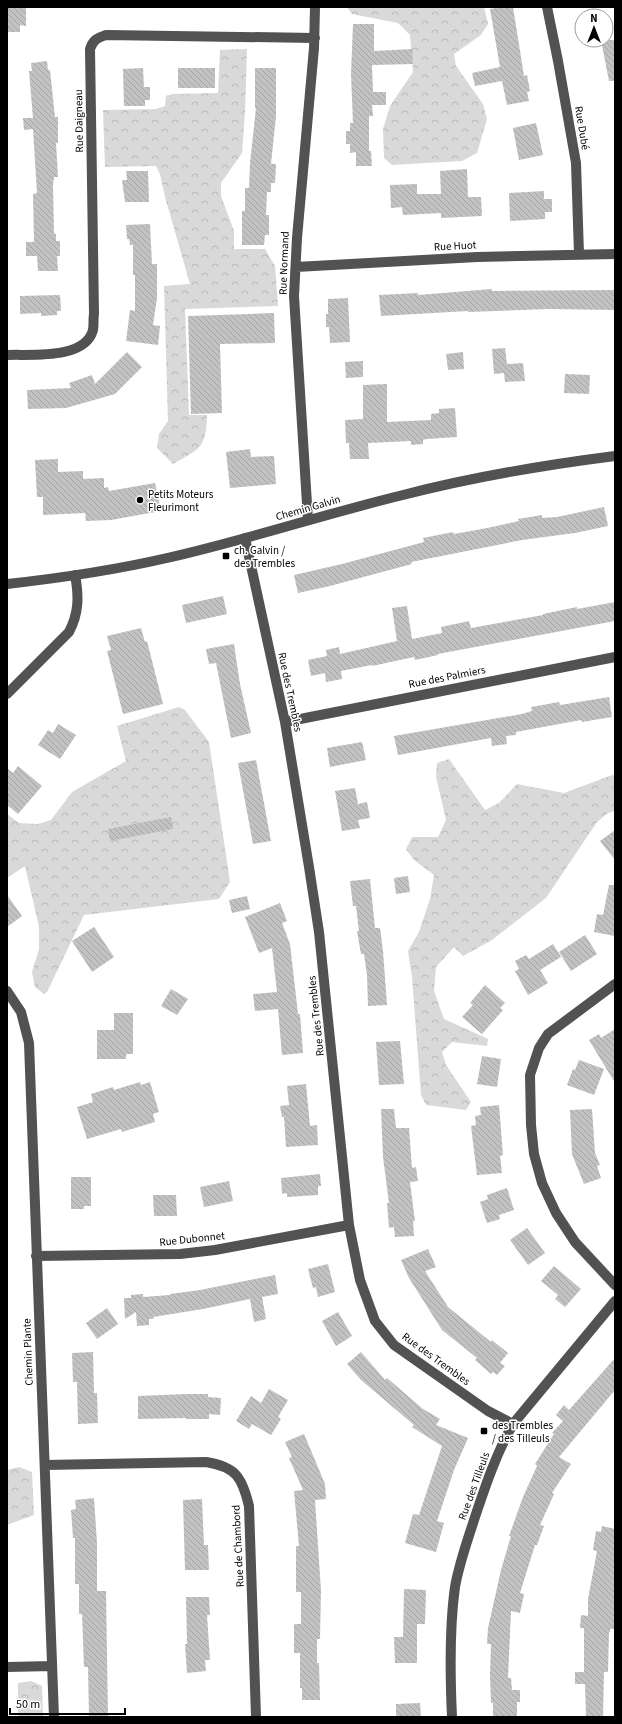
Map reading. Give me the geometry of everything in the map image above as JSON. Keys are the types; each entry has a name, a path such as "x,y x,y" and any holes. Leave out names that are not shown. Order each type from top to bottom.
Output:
{"street":[{"name":"Rue Normand","path":"308,520 296,327 296,267 297,238 314,38 315,7"},
{"name":"Rue Dubé","path":"547,7 576,163 579,254"},
{"name":"Rue Daigneau","path":"7,355 55,354 73,350 84,343 93,330 90,49 92,42 96,38 106,35 314,38"},
{"name":"Rue Huot","path":"296,267 477,257 615,254"},
{"name":"Chemin Galvin","path":"7,584 75,575 168,558 453,483 528,469 615,456"},
{"name":"Rue des Trembles","path":"245,538 285,722 319,932 349,1225 360,1280 376,1321 394,1345 488,1411 513,1424"},
{"path":"7,694 69,632 76,619 78,600 75,575"},
{"name":"Rue des Palmiers","path":"285,722 615,657"},
{"path":"615,984 548,1034 539,1048 530,1075 531,1125 534,1154 542,1183 556,1213 575,1242 615,1285"},
{"name":"Chemin Plante","path":"7,991 21,1012 28,1043 54,1717"},
{"name":"Rue Dubonnet","path":"36,1256 180,1254 215,1250 349,1225"},
{"name":"Rue des Tilleuls","path":"452,1717 451,1640 457,1579 461,1558 480,1500 504,1440 513,1424 615,1301"},
{"name":"Rue de Chambord","path":"45,1465 206,1462 222,1465 234,1472 241,1482 249,1506 256,1717"},
{"path":"7,1667 52,1666"}],"green space":[{"path":"347,7 484,7 488,24 481,35 454,54 456,66 483,104 487,119 477,153 462,161 392,165 384,158 383,129 390,106 413,72 410,35 398,23 352,14"},
{"path":"247,49 242,153 221,183 221,196 234,231 234,249 265,249 275,266 278,306 185,309 189,415 207,415 205,434 200,446 173,464 157,448 159,434 168,421 164,286 190,284 165,197 160,174 156,166 105,167 103,110 156,109 165,106 166,96 172,94 218,93 220,50"},
{"path":"179,707 185,710 209,742 230,882 219,899 84,915 47,992 44,994 35,987 32,972 39,949 39,927 25,866 7,878 7,814 19,823 38,824 51,820 72,792 126,761 117,726"},
{"path":"449,759 485,810 499,803 517,784 564,793 615,774 615,811 608,813 597,822 546,898 492,940 463,956 454,947 436,967 434,991 444,1019 488,1039 487,1046 452,1042 442,1052 446,1065 471,1102 466,1110 426,1105 421,1095 412,977 408,951 419,932 430,899 434,875 414,860 406,849 412,837 438,837 446,820 436,777 437,763"},
{"path":"19,1467 32,1472 34,1515 7,1525 7,1470"},
{"path":"31,1681 42,1686 43,1717 18,1717 18,1683"}],"building":[{"path":"7,7 26,7 26,26 20,25 20,32 7,32"},
{"path":"513,7 524,76 527,75 530,91 527,92 529,101 507,105 502,81 475,86 472,73 500,67 490,9"},
{"path":"353,24 374,24 374,51 412,49 413,64 372,65 373,92 386,92 386,105 372,105 373,116 369,116 369,151 371,151 372,166 356,166 356,152 350,153 350,144 346,144 346,131 350,131 350,123 353,123 351,74"},
{"path":"615,40 615,81 609,81 603,48 614,48"},
{"path":"47,61 48,70 50,70 55,117 58,117 58,143 56,143 58,177 54,177 53,185 54,234 56,234 56,241 60,241 60,256 57,256 58,271 38,271 37,256 26,256 26,242 34,242 33,194 37,193 33,129 24,130 23,118 33,118 29,71 32,71 31,63"},
{"path":"143,68 144,87 150,87 150,100 145,100 145,106 124,106 123,69"},
{"path":"178,68 215,68 215,88 178,88"},
{"path":"255,68 276,68 276,116 271,164 276,164 275,183 271,183 271,192 267,192 266,215 269,215 269,235 265,235 264,245 242,245 242,211 245,211 245,188 249,188 256,108"},
{"path":"536,123 543,155 519,160 513,128"},
{"path":"467,169 468,197 481,197 482,216 441,218 441,213 403,215 402,207 391,208 390,185 417,184 417,194 441,194 440,171"},
{"path":"126,171 148,171 149,202 125,202 122,180 127,180"},
{"path":"544,191 544,199 552,199 552,212 545,212 545,219 510,221 509,193"},
{"path":"150,224 152,264 157,264 157,298 153,325 160,326 158,345 126,341 130,310 135,311 135,275 133,275 133,245 130,245 129,239 127,239 126,225"},
{"path":"492,289 492,291 615,290 615,310 548,309 468,311 381,316 379,295 418,293 418,295"},
{"path":"60,295 61,311 57,311 57,315 41,316 41,313 20,314 20,296"},
{"path":"348,298 350,342 330,343 329,327 326,327 328,299"},
{"path":"274,313 275,343 220,344 222,413 191,414 188,316"},
{"path":"505,348 507,364 523,363 525,381 505,382 504,373 494,374 492,349"},
{"path":"127,352 142,367 115,394 66,408 28,409 27,390 71,388 69,383 92,375 95,384"},
{"path":"463,352 464,369 448,370 446,354"},
{"path":"363,361 363,377 346,378 345,362"},
{"path":"565,374 590,375 589,394 564,393"},
{"path":"387,384 387,422 431,420 431,414 439,413 439,409 455,408 457,437 427,439 423,440 423,444 411,445 411,441 368,443 369,459 350,459 349,443 346,443 345,420 363,419 363,385"},
{"path":"250,449 251,457 274,456 276,484 230,488 226,452"},
{"path":"58,459 58,472 83,471 83,479 104,478 104,488 108,487 109,491 155,483 161,511 111,520 86,521 85,513 43,515 43,497 37,497 35,460"},
{"path":"604,507 608,526 575,533 522,540 411,562 412,564 298,593 294,575 424,542 423,538 453,532 454,534 487,528 519,521 518,519 542,515 542,518 557,517"},
{"path":"223,596 227,614 186,623 182,605"},
{"path":"615,602 615,621 438,654 415,660 414,657 341,671 342,679 326,682 325,673 311,676 308,660 327,656 326,650 339,647 340,654 397,641 392,608 407,606 412,639 442,633 441,627 469,621 471,628 543,615 577,607 577,609"},
{"path":"141,628 145,642 147,641 163,704 123,714 107,651 111,650 107,636"},
{"path":"234,644 240,684 251,733 231,738 216,663 209,664 206,649"},
{"path":"609,697 612,717 582,722 581,720 516,732 516,735 506,736 507,744 492,746 491,738 398,755 394,736 522,714 532,711 531,707 559,702 560,705"},
{"path":"58,724 76,735 60,759 38,745 48,730 53,733"},
{"path":"362,742 366,760 330,767 327,748"},
{"path":"256,760 271,841 253,844 238,763"},
{"path":"18,766 42,786 18,814 7,805 7,768 13,773"},
{"path":"355,788 358,804 367,802 370,818 358,820 360,828 342,831 335,791"},
{"path":"171,817 173,829 110,841 108,829"},
{"path":"615,830 615,860 600,841"},
{"path":"408,876 410,892 396,894 394,878"},
{"path":"370,879 375,928 380,928 387,1005 368,1006 367,975 364,954 361,954 357,931 359,931 356,906 353,906 350,881"},
{"path":"609,885 615,885 615,936 594,932 597,914 603,915"},
{"path":"7,895 22,916 7,927"},
{"path":"247,896 250,909 232,913 229,900"},
{"path":"280,903 287,921 282,923 290,944 298,1014 300,1014 303,1053 282,1055 278,1009 255,1011 253,994 277,992 272,948 259,953 245,917"},
{"path":"94,927 114,957 92,972 72,941"},
{"path":"585,935 597,954 571,971 559,952"},
{"path":"553,944 561,957 540,970 548,983 528,995 515,971 519,969 515,961 526,955 529,959"},
{"path":"485,985 505,1003 500,1008 503,1010 482,1034 462,1017 473,1005 470,1003"},
{"path":"171,989 188,999 177,1015 161,1006"},
{"path":"114,1013 133,1013 133,1054 126,1054 126,1059 97,1059 97,1030 114,1030"},
{"path":"615,1029 615,1083 589,1040 599,1034 601,1038"},
{"path":"400,1041 404,1084 379,1085 376,1042"},
{"path":"482,1056 501,1059 497,1087 477,1084"},
{"path":"579,1060 604,1069 594,1095 567,1085 573,1069 575,1070"},
{"path":"140,1082 141,1085 150,1082 159,1112 153,1114 155,1122 122,1132 121,1129 87,1139 77,1107 93,1102 91,1094 113,1087 114,1090"},
{"path":"306,1084 310,1126 317,1125 318,1145 286,1147 284,1117 282,1117 280,1106 289,1105 287,1086"},
{"path":"499,1105 503,1155 500,1156 502,1173 477,1175 471,1126 476,1125 475,1116 481,1115 480,1107"},
{"path":"381,1109 394,1109 396,1128 409,1128 412,1168 416,1167 418,1181 410,1182 415,1221 413,1221 414,1236 395,1237 394,1227 389,1228 387,1203 389,1203 383,1157"},
{"path":"592,1109 595,1153 600,1165 597,1166 601,1178 584,1184 572,1154 570,1110"},
{"path":"320,1174 321,1186 318,1186 318,1195 287,1197 287,1193 282,1194 281,1178"},
{"path":"71,1177 91,1177 91,1206 84,1206 84,1209 71,1209"},
{"path":"229,1181 233,1201 204,1207 200,1187"},
{"path":"507,1188 514,1210 499,1215 500,1219 487,1223 480,1202 488,1199 487,1195"},
{"path":"153,1195 176,1195 177,1216 154,1216"},
{"path":"527,1228 545,1253 528,1265 510,1240"},
{"path":"428,1249 436,1267 425,1271 448,1307 491,1342 492,1340 508,1353 500,1363 505,1366 497,1375 493,1372 491,1374 475,1360 477,1358 442,1330 409,1278 401,1260"},
{"path":"328,1264 335,1292 318,1297 316,1287 313,1288 308,1269"},
{"path":"554,1266 581,1289 565,1307 555,1299 558,1295 541,1281"},
{"path":"275,1275 278,1294 262,1297 266,1319 254,1322 250,1299 203,1309 153,1317 154,1319 149,1319 149,1325 137,1326 136,1312 125,1319 124,1298 131,1298 131,1295 143,1294 143,1297 170,1295"},
{"path":"107,1308 118,1324 97,1339 86,1323"},
{"path":"338,1312 352,1336 336,1346 322,1321"},
{"path":"93,1352 94,1393 97,1393 98,1423 78,1424 77,1382 73,1382 72,1353"},
{"path":"361,1352 385,1380 387,1378 423,1409 440,1419 436,1425 468,1438 454,1470 437,1521 444,1523 436,1552 405,1543 413,1514 419,1515 442,1446 412,1427 414,1425 361,1380 347,1364"},
{"path":"615,1358 615,1390 559,1457 571,1464 552,1493 554,1494 540,1525 544,1526 537,1545 535,1545 520,1593 524,1594 520,1613 511,1611 508,1678 511,1678 512,1690 520,1690 520,1702 517,1702 517,1717 493,1717 490,1675 491,1644 487,1644 488,1628 501,1570 511,1536 509,1536 523,1497 537,1466 535,1464 554,1434 552,1433 563,1421 556,1415 564,1405 569,1410"},
{"path":"269,1389 288,1400 278,1417 281,1419 271,1435 252,1424 249,1429 236,1421 251,1396 261,1403"},
{"path":"208,1394 208,1397 221,1398 220,1415 209,1414 209,1419 138,1419 138,1396"},
{"path":"304,1434 325,1484 326,1499 315,1500 321,1590 320,1639 317,1639 320,1700 302,1700 302,1688 300,1688 300,1653 294,1653 294,1624 301,1624 301,1592 296,1592 296,1546 299,1546 294,1491 303,1490 289,1458 292,1457 285,1442"},
{"path":"94,1498 97,1543 97,1591 106,1591 108,1717 89,1717 88,1667 84,1667 82,1614 79,1614 79,1584 75,1584 75,1538 73,1538 71,1510 76,1509 75,1500"},
{"path":"202,1499 204,1545 208,1545 209,1570 185,1570 183,1500"},
{"path":"602,1526 615,1529 615,1629 610,1629 609,1632 608,1672 604,1672 603,1717 586,1717 585,1684 575,1684 575,1672 584,1672 584,1628 580,1628 581,1615 588,1616 588,1599 597,1551 593,1550 596,1531 601,1532"},
{"path":"404,1589 426,1590 425,1624 417,1624 417,1663 395,1663 394,1637 403,1637"},
{"path":"186,1597 209,1597 210,1615 207,1615 210,1660 205,1660 206,1671 187,1673 185,1644 187,1644"},
{"path":"420,1703 421,1717 396,1717 396,1704"}],"place":[{"name":"Petits Moteurs Fleurimont","path":"140,500"},
{"name":"ch. Galvin / des Trembles","path":"226,556"},
{"name":"des Trembles / des Tilleuls","path":"484,1431"}]}
